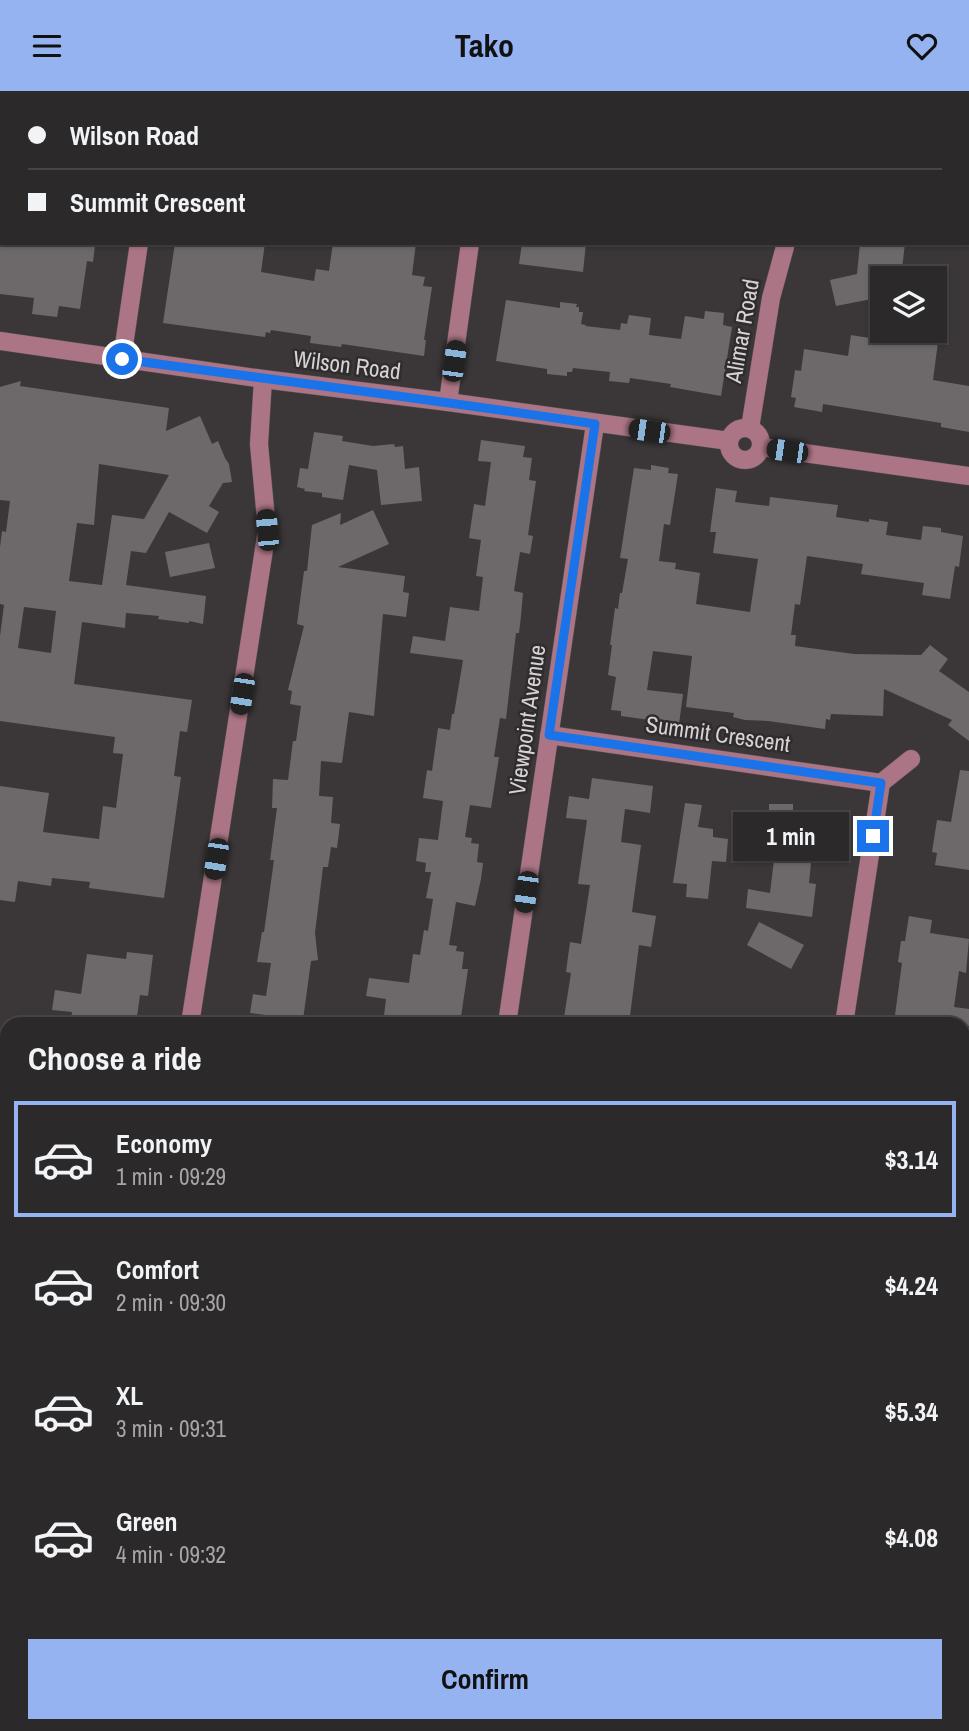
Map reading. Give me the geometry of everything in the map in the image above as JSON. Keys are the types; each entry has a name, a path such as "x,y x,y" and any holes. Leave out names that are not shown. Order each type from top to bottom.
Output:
{"street":[{"path":"122,359 139,245"},
{"path":"448,402 470,245"},
{"name":"Alimar Road","path":"750,428 771,298 785,245"},
{"name":"Wilson Road","path":"0,341 729,442"},
{"path":"191,1017 267,530 259,443 262,379"},
{"name":"Viewpoint Avenue","path":"508,1017 595,424"},
{"path":"750,428 759,436 761,447 755,457 746,460 740,459 732,452 729,442 734,432 750,428"},
{"path":"761,447 969,476"},
{"name":"Summit Crescent","path":"549,735 881,783"},
{"path":"846,1017 881,783 911,759"}],"building":[{"path":"0,245 95,245 93,262 87,261 80,309 59,306 57,317 32,314 34,298 0,294"},
{"path":"175,245 265,245 261,272 314,281 316,269 329,271 333,245 416,245 412,275 425,277 423,286 432,287 424,356 342,344 341,347 310,343 311,336 271,330 270,333 266,332 265,337 163,323"},
{"path":"522,245 586,245 583,272 519,264"},
{"path":"860,245 905,245 902,266 870,266 870,299 836,306 830,280 857,274"},
{"path":"506,300 560,308 560,302 577,304 579,312 583,312 581,324 585,326 620,330 621,323 627,324 629,315 651,318 649,335 681,339 685,316 704,319 705,311 724,313 723,325 732,327 721,396 630,378 629,383 609,381 610,372 573,368 572,372 567,372 567,376 547,374 547,369 496,361"},
{"path":"851,335 870,338 870,343 938,343 933,380 969,386 969,432 941,427 941,423 823,404 822,412 794,407 796,398 791,397 795,370 801,371 804,349 848,356"},
{"path":"21,381 20,386 169,408 166,431 200,416 212,444 218,441 229,464 232,482 223,483 209,506 219,512 207,533 169,512 146,553 131,551 126,585 206,596 203,624 126,613 125,628 82,622 74,684 192,700 187,732 180,731 174,776 181,777 164,898 89,888 90,882 52,878 51,886 18,881 15,902 0,900 0,786 49,793 43,832 99,839 103,806 116,808 123,754 113,753 115,737 0,721 0,636 4,605 0,604 0,547 2,531 6,532 10,501 0,500 0,387","holes":["99,464 169,475 144,519 112,515 102,585 69,581 77,523 94,525","24,607 56,611 51,653 18,648"]},
{"path":"314,432 343,436 342,441 373,446 403,446 405,469 419,467 422,501 381,505 377,470 349,465 343,500 322,497 322,493 304,491 305,489 297,487 300,468 308,469"},
{"path":"481,440 525,446 523,457 532,458 529,480 536,481 528,535 533,536 530,554 520,552 514,591 523,593 521,616 519,633 516,633 506,719 500,718 494,757 499,757 491,808 470,805 465,837 472,838 471,843 479,844 477,862 483,863 481,879 475,906 456,902 449,945 457,946 456,951 464,952 462,969 468,969 461,1017 384,1017 386,999 366,996 369,978 409,983 413,954 420,955 424,930 428,931 433,899 426,898 431,872 425,872 426,863 416,861 419,838 438,840 443,801 423,798 427,770 432,771 438,728 450,730 463,660 410,653 413,636 445,641 450,607 479,611 483,577 476,576 481,540 469,538 474,504 485,506 491,462 478,461"},
{"path":"651,465 669,468 668,473 678,474 670,525 664,524 659,561 676,563 675,569 700,573 696,604 750,612 758,559 713,553 716,532 710,532 716,488 737,491 735,502 769,506 770,497 838,505 836,517 888,522 886,535 921,540 923,526 941,528 941,532 963,536 959,567 955,566 950,599 922,595 924,583 861,574 863,564 807,556 800,605 795,604 791,635 796,635 795,646 854,654 921,655 930,645 948,659 939,671 969,692 969,741 948,725 952,720 884,689 883,716 831,714 830,720 826,719 825,729 745,720 733,717 734,713 686,707 692,656 653,651 647,690 683,694 679,724 621,716 621,711 611,710 616,677 608,675 610,645 615,608 618,609 628,559 620,558 634,468 651,470"},
{"path":"373,510 389,544 338,567 405,576 403,592 409,593 406,617 383,614 374,716 349,712 342,763 321,761 319,796 333,797 331,823 340,824 337,848 331,847 328,867 323,867 315,933 318,960 311,961 303,1017 250,1013 253,994 266,996 271,963 257,962 274,860 270,860 277,808 272,808 273,779 288,780 293,741 296,741 301,706 290,704 292,691 288,690 304,626 297,624 312,525 341,513 340,525"},
{"path":"209,543 215,568 170,577 165,552"},
{"path":"960,770 969,771 969,870 935,865 937,853 932,852 937,820 951,822"},
{"path":"592,778 653,786 650,813 625,809 621,842 641,845 632,912 656,916 651,947 639,945 630,1017 564,1017 571,973 566,972 570,942 581,944 590,885 578,884 587,820 566,818 569,796 589,799"},
{"path":"685,803 702,805 698,827 713,829 713,837 728,839 726,862 712,861 708,899 686,897 687,884 673,883"},
{"path":"769,804 793,804 793,817 814,818 814,824 823,824 823,853 812,853 809,883 816,884 812,917 746,908 748,889 770,893 775,852 768,852 768,839 764,839 764,814 769,814"},
{"path":"909,916 932,920 930,933 969,939 966,973 959,971 954,1007 969,1009 969,1017 895,1015 902,963 898,962 901,941 905,941"},
{"path":"759,922 804,945 791,969 747,945"},
{"path":"127,952 153,955 148,996 140,995 137,1017 71,1017 72,1012 52,1010 55,990 81,994 87,954 126,959"}],"route":[{"path":"122,359 595,424 549,735 881,783 873,836"}]}
